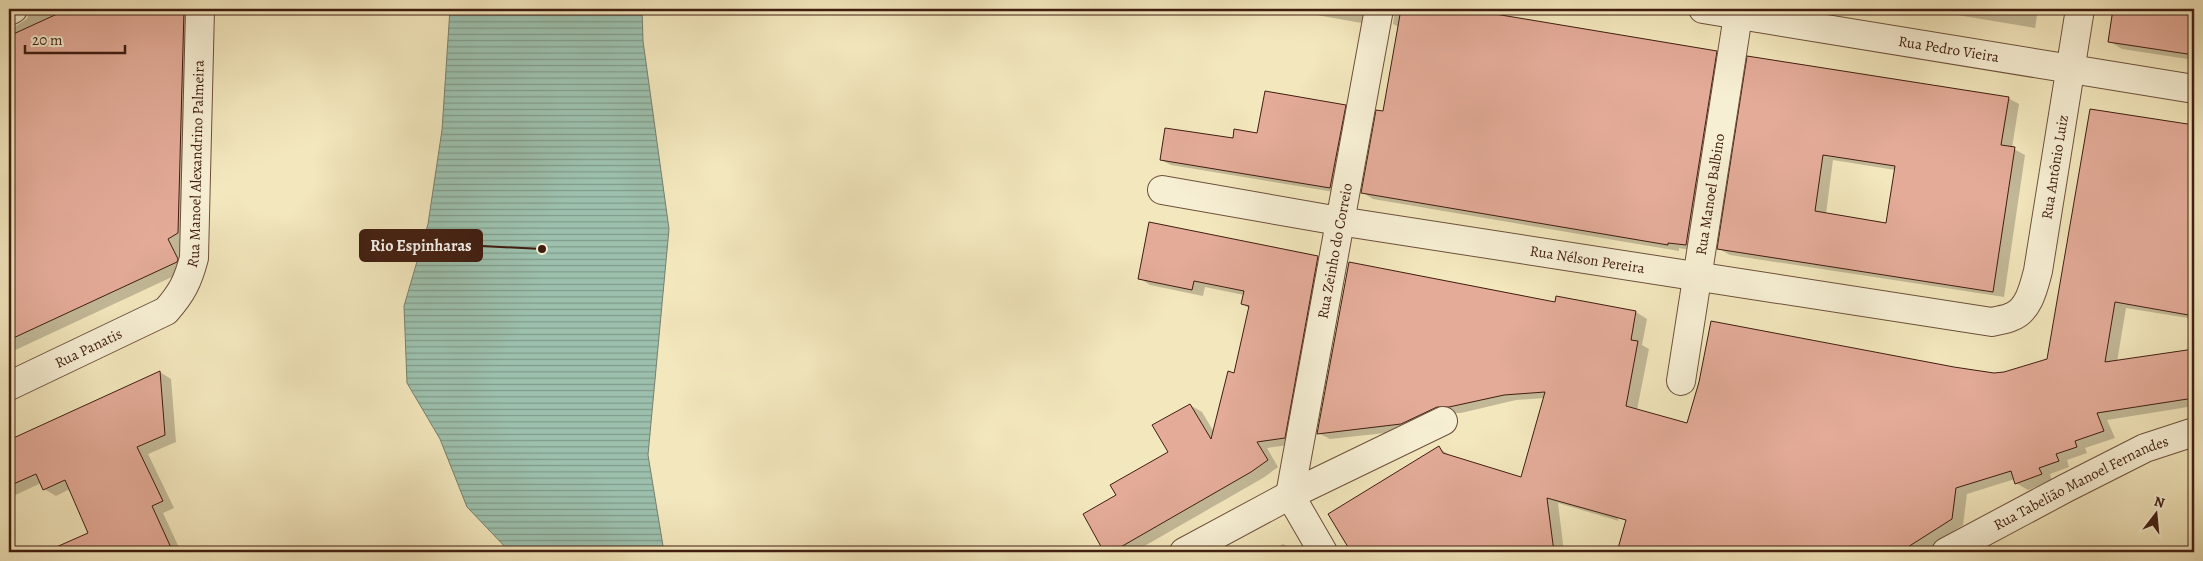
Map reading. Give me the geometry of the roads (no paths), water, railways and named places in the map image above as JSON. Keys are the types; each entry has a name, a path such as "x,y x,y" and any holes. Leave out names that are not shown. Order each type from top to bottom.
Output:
{"street":[{"path":"9,11 14,9"},
{"name":"Rua Manoel Alexandrino Palmeira","path":"166,311 181,294 189,277 194,258 200,9"},
{"name":"Rua Zeinho do Correio","path":"1290,494 1379,9"},
{"name":"Rua Pedro Vieira","path":"1703,9 1739,11 2194,89"},
{"name":"Rua Antônio Luiz","path":"2013,317 2024,306 2033,290 2038,271 2080,9"},
{"name":"Rua Manoel Balbino","path":"1681,380 1739,11"},
{"name":"Rua Nélson Pereira","path":"1162,190 1339,221 1992,322 2013,317"},
{"name":"Rua Panatis","path":"9,386 166,311"},
{"path":"1184,552 1290,494 1443,421"},
{"name":"Rua Tabelião Manoel Fernandes","path":"1946,552 2145,448 2194,432"},
{"path":"1290,494 1324,552"}],"place":[{"name":"Rio Espinharas","path":"542,249"}]}
